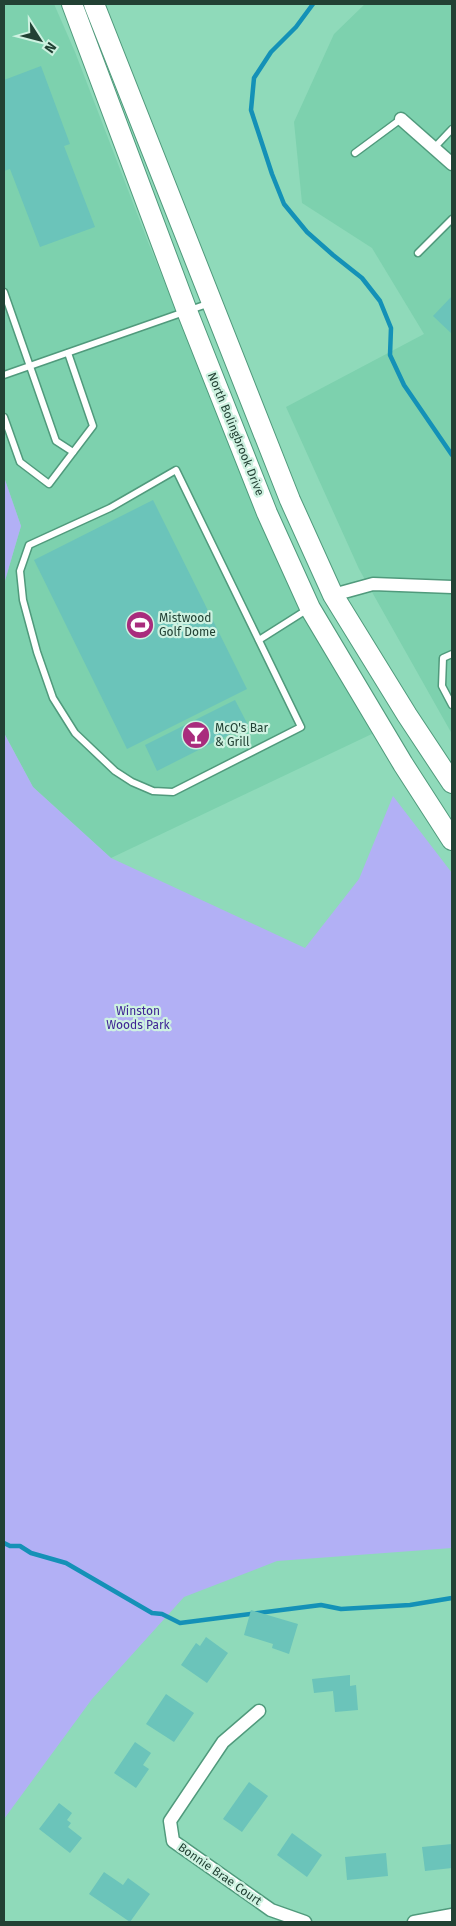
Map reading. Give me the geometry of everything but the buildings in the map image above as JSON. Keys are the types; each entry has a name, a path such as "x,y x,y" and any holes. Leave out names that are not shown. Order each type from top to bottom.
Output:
{"main road":[{"name":"North Bolingbrook Drive","path":"72,4 187,311 267,513 310,608 403,764 452,840"},
{"name":"North Bolingbrook Drive","path":"94,4 290,500 333,596 452,784"}],"street":[{"path":"402,119 452,164"},
{"path":"333,596 373,584 452,587"},
{"name":"Bonnie Brae Court","path":"259,1711 223,1742 170,1821 173,1841 271,1910 305,1922"},
{"path":"414,1922 452,1915"}],"lane":[{"path":"355,153 402,119"},
{"path":"434,148 452,130"},
{"path":"418,253 452,219"},
{"path":"4,292 56,441 73,452"},
{"path":"4,375 211,302"},
{"path":"4,417 20,462 49,484 93,426 68,353"},
{"path":"176,470 259,640 301,727 173,792 153,791 115,772 75,733 53,698 37,652 23,600 20,571 29,545 110,508 176,470"},
{"path":"259,640 310,608"},
{"path":"452,654 443,658 442,686 452,706"}],"shaded area":[{"path":"4,4 54,4 75,52 148,242 195,357 308,624 376,732 111,858 33,787 4,733 4,584 21,526 4,477"},
{"path":"365,4 452,4 452,734 359,569 286,407 424,334 372,248 302,203 294,122 334,34"}],"green space":[{"path":"4,477 21,526 4,584"},
{"name":"Winston Woods Park","path":"4,733 33,787 111,858 305,948 359,879 393,796 452,873 452,1548 277,1561 184,1597 92,1699 4,1819"}],"waterway":[{"path":"313,4 296,27 271,52 254,78 251,110 284,204 307,232 362,278 380,301 391,328 390,355 404,385 452,455"},
{"path":"4,1543 10,1546 20,1546 31,1553 66,1563 152,1613 162,1614 180,1623 321,1605 341,1609 410,1605 452,1598"}],"place":[{"name":"Mistwood Golf Dome","path":"140,625"},
{"name":"McQ's Bar & Grill","path":"196,735"}]}
